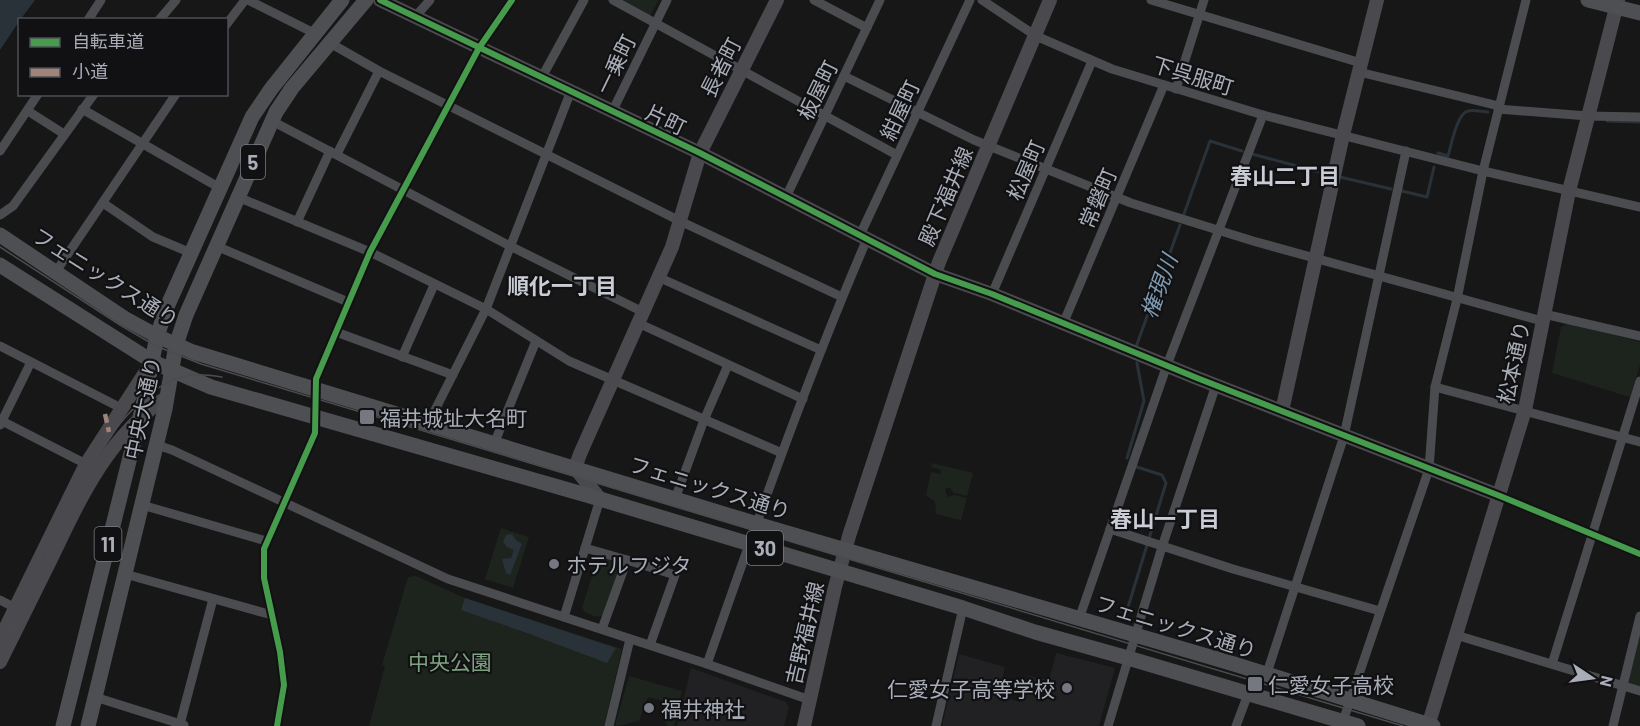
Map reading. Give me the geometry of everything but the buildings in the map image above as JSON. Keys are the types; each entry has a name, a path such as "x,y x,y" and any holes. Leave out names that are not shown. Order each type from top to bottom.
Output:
{"main road":[{"name":"中央大通り","path":"63,726 127,470 157,336 246,130 262,101 342,0"},
{"name":"中央大通り","path":"88,726 157,445 176,345 186,315 272,121 292,88 366,0"},
{"path":"1588,0 1617,4 1640,13"},
{"name":"フェニックス通り","path":"0,235 124,318 176,345 402,414 429,425 1430,726"},
{"name":"フェニックス通り","path":"0,265 153,362 212,387 600,499 1342,724 1358,726"},
{"path":"167,397 188,387 212,387"}],"street":[{"path":"89,18 101,0"},
{"path":"161,18 176,0"},
{"path":"228,23 247,0 314,33"},
{"name":"片町","path":"380,0 700,153 935,274 992,294 1215,385 1500,496"},
{"path":"415,17 430,0"},
{"path":"277,726 284,685 263,569 266,541 315,433 316,379 370,252 479,48 512,0"},
{"path":"542,77 584,0"},
{"path":"613,0 897,155"},
{"name":"一乗町","path":"612,112 667,0"},
{"name":"長者町","path":"575,468 672,246 700,153 777,0"},
{"path":"814,0 867,28"},
{"name":"板屋町","path":"786,197 880,0"},
{"name":"紺屋町","path":"706,664 863,237 897,155 970,0"},
{"name":"下呉服町","path":"982,0 1036,36 1112,69 1263,115 1483,171 1640,207"},
{"name":"殿下福井線","path":"846,550 935,274 1050,0"},
{"path":"1151,0 1200,14 1360,68 1498,108 1588,116 1640,117"},
{"path":"1176,89 1204,0"},
{"path":"1282,411 1343,135 1377,0"},
{"path":"1342,724 1429,469 1435,387 1457,299 1483,171 1526,0"},
{"name":"松本通り","path":"1430,726 1525,410 1569,191 1617,4"},
{"path":"330,43 379,71 680,221 842,297"},
{"name":"松屋町","path":"992,294 1092,61"},
{"path":"297,222 379,71"},
{"path":"844,76 917,114 1116,198 1219,231 1457,299 1640,336"},
{"name":"常磐町","path":"1063,324 1164,85"},
{"path":"429,425 486,309 571,91"},
{"path":"0,151 37,96"},
{"path":"1,213 13,206 92,96"},
{"path":"55,273 175,96"},
{"path":"82,109 220,188"},
{"path":"28,111 64,134"},
{"path":"1078,619 1167,365 1263,115"},
{"path":"272,121 404,189 728,365 803,399"},
{"path":"1266,676 1344,436 1406,151"},
{"path":"238,197 370,252 486,309 569,361 782,453"},
{"path":"103,203 153,237 191,253"},
{"path":"216,246 348,302"},
{"path":"658,277 822,350"},
{"path":"402,357 434,285"},
{"path":"336,332 453,375"},
{"path":"494,444 536,341"},
{"path":"0,346 121,408"},
{"path":"31,362 1,422 86,464"},
{"path":"0,662 20,610 86,464 153,362"},
{"path":"675,499 704,420 728,365"},
{"path":"1552,664 1640,381"},
{"path":"1108,726 1135,636 1152,544 1215,385"},
{"path":"1435,387 1640,441"},
{"path":"0,639 20,610 103,461 139,418 167,397"},
{"path":"157,445 448,579 810,700"},
{"path":"103,461 112,455 121,455 128,462 127,470"},
{"path":"564,617 600,499 575,468"},
{"path":"1500,496 1640,554"},
{"path":"142,505 266,541"},
{"path":"1110,529 1152,544 1380,611"},
{"path":"585,548 675,575 650,645"},
{"name":"吉野福井線","path":"807,725 810,700 846,550"},
{"path":"602,629 627,560"},
{"path":"125,574 272,615"},
{"path":"95,697 183,725 213,599"},
{"path":"0,600 20,610"},
{"path":"936,726 963,608"},
{"path":"1613,726 1640,616"},
{"path":"1456,635 1640,691"},
{"path":"609,726 630,639"},
{"path":"1236,726 1248,694"}],"shaded area":[{"path":"0,0 35,0 22,18 18,18 18,23 0,50"},
{"path":"512,534 522,544 510,575 506,573 502,559 511,558 514,550 503,542 506,535"},
{"path":"465,598 616,648 607,663 461,610"},
{"name":"仁愛女子高等学校","path":"1056,653 1115,668 1099,726 942,726 959,654 1005,667 998,696 1021,702 1029,676 1049,680"},
{"path":"691,668 786,702 789,707 784,726 677,726"}],"green space":[{"path":"622,0 659,0 650,15"},
{"path":"1568,323 1640,342 1640,365 1630,397 1552,373 1561,327"},
{"path":"932,463 973,473 967,496 954,493 950,488 946,488 945,491 948,497 954,495 967,498 961,520 936,514 935,502 926,495 931,472 940,474 941,470 931,467"},
{"path":"501,528 529,537 513,588 485,579"},
{"path":"598,556 623,563 602,616 594,616 582,608"},
{"name":"中央公園","path":"416,576 465,598 622,649 604,726 369,726 385,666 382,665 408,577"},
{"path":"1640,630 1640,687 1625,683"},
{"name":"福井神社","path":"629,676 682,691 674,726 667,726 664,719 667,702 648,697 639,721 615,726"}],"waterway":[{"name":"権現川","path":"1438,153 1448,156 1458,123 1464,113 1473,110 1488,112"},
{"name":"権現川","path":"1607,121 1640,122"},
{"name":"権現川","path":"1184,214 1210,141 1242,151"},
{"name":"権現川","path":"1252,154 1327,174"},
{"name":"権現川","path":"1402,191 1427,197 1434,167"},
{"name":"権現川","path":"1340,177 1391,189"},
{"name":"権現川","path":"1136,347 1180,225"},
{"name":"権現川","path":"1127,458 1144,401 1137,363"},
{"path":"1125,617 1166,483 1162,475 1137,467"}],"tram line":[{"path":"0,247 156,346 201,364 1403,726"},
{"path":"0,650 93,462 118,426 147,396 164,385 191,375 222,377"}],"marked path":[{"path":"105,414 109,432"}],"cycle path":[{"path":"380,0 700,153 935,274 992,294 1640,554"},
{"path":"277,726 284,685 280,652 264,578 264,549 315,433 316,379 370,252 479,48 512,0"}],"place":[{"name":"福井城址大名町","path":"367,417"},
{"name":"ホテルフジタ","path":"554,564"},
{"name":"仁愛女子高校","path":"1255,684"},
{"name":"仁愛女子高等学校","path":"1067,688"},
{"name":"福井神社","path":"649,708"}],"district":[{"name":"春山二丁目","path":"1285,175"},
{"name":"順化一丁目","path":"562,285"},
{"name":"春山一丁目","path":"1165,518"}]}
